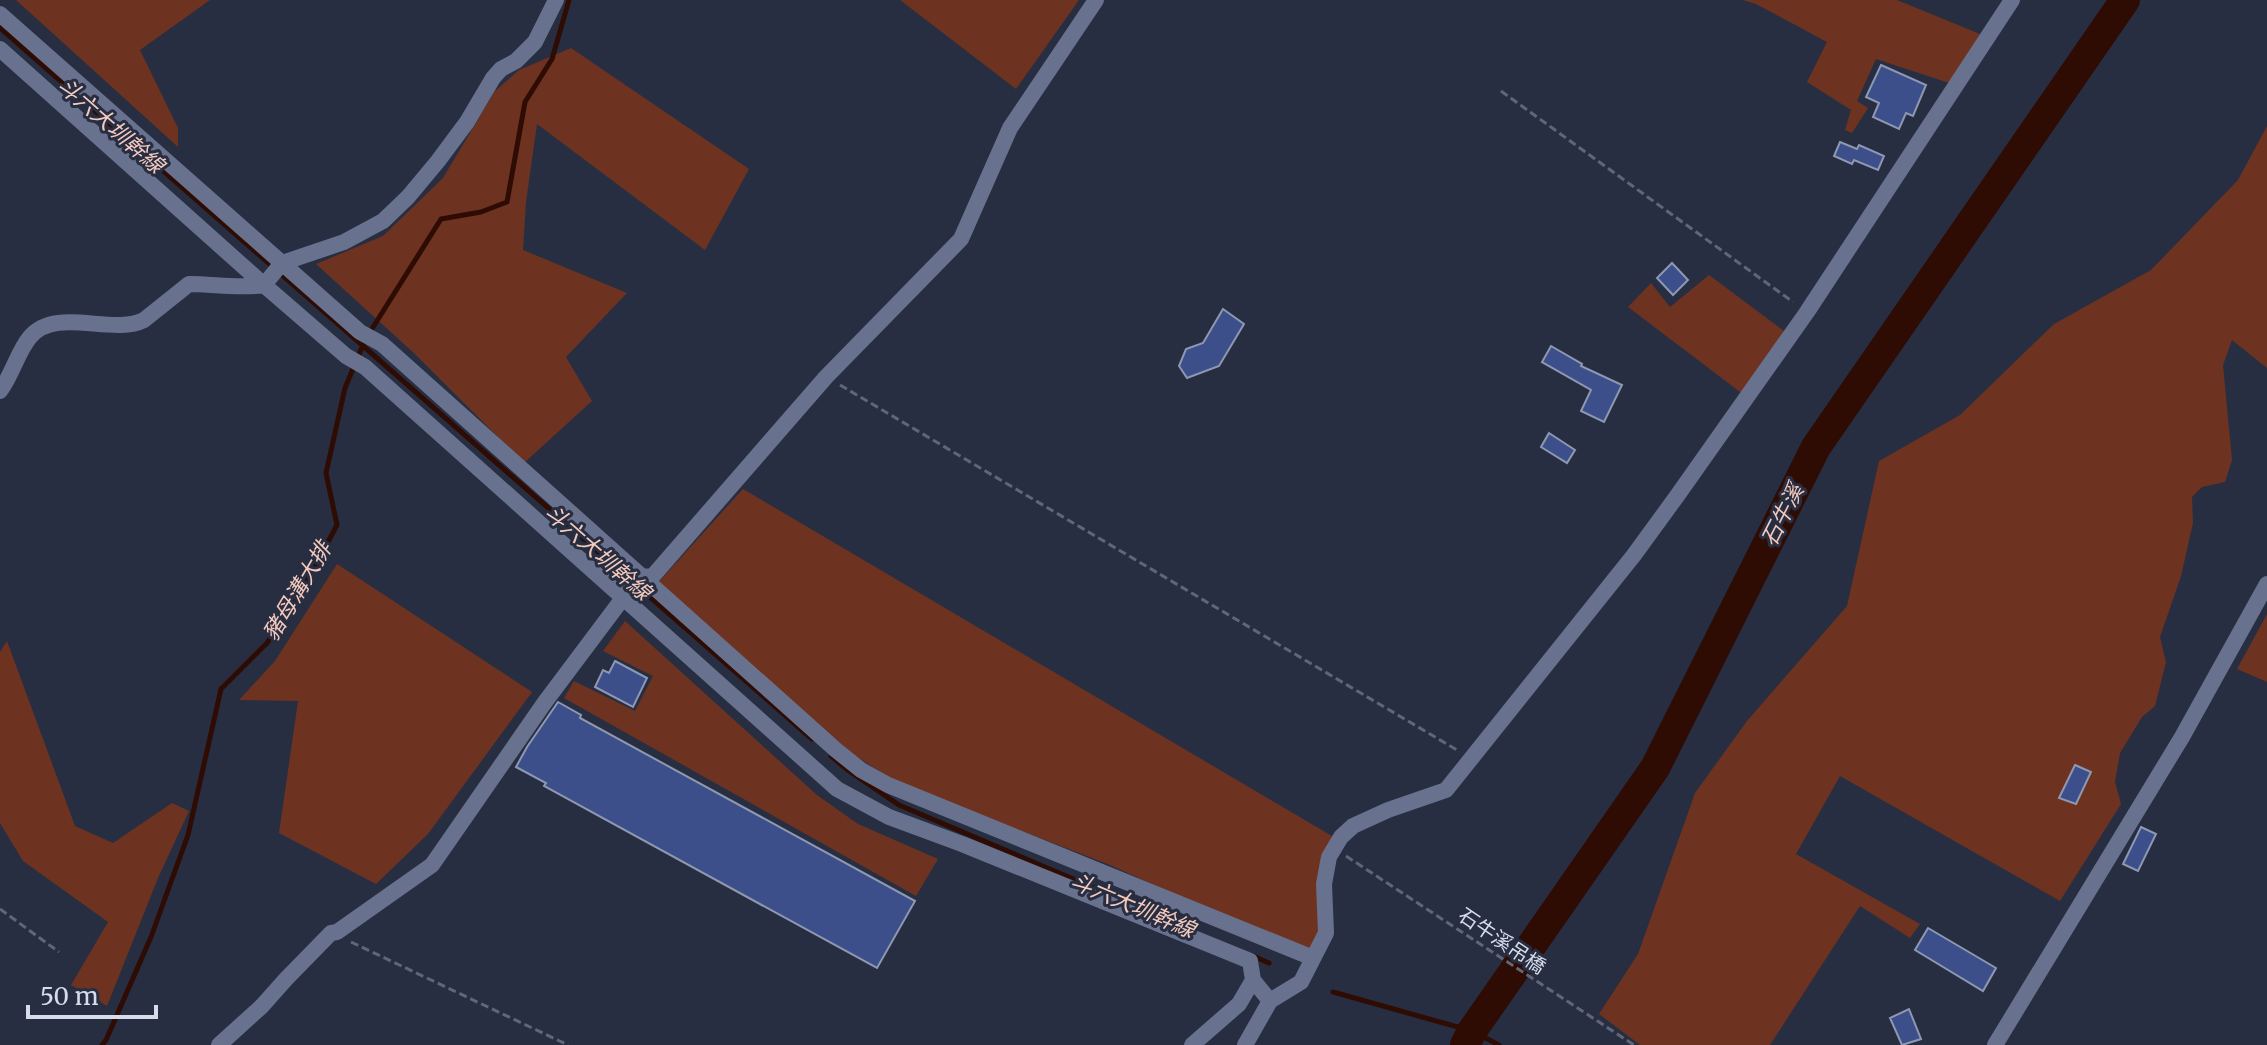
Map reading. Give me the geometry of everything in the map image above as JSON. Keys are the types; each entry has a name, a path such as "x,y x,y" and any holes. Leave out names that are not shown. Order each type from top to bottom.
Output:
{"street":[{"path":"0,391 30,337 44,326 136,324 189,284 245,288 264,285 282,263 344,242 383,221 438,161 467,122 493,78 535,42 556,0"},
{"path":"641,576 652,577 826,377 961,239 1010,128 1096,0"},
{"path":"1245,1045 1275,998 1301,982 1326,933 1324,884 1329,857 1341,837 1353,826 1388,810 1446,790 1634,555 1807,312 2012,0"},
{"path":"0,14 360,332 382,344 861,770 888,785 1313,958"},
{"path":"0,49 264,285 346,356 365,367 837,789 889,817 1250,961 1253,980 1239,1004 1192,1045"},
{"path":"219,1045 262,1006 331,933 337,932 432,865 545,702 641,576"},
{"path":"1995,1045 2182,737 2267,584"},
{"path":"1253,980 1275,998"}],"path":[{"path":"1501,91 1807,312"},
{"path":"826,377 1471,758"},
{"name":"石牛溪吊橋","path":"1354,860 1634,1045"},
{"path":"0,909 59,952"},
{"path":"331,933 568,1045"}],"shaded area":[{"path":"16,0 210,0 140,50 178,128 178,147"},
{"path":"900,0 1079,0 1016,89"},
{"path":"1743,0 1897,0 1980,34 1952,84 1876,59 1857,101 1868,108 1852,133 1845,130 1851,110 1807,82 1827,42"},
{"path":"571,48 749,169 705,250 537,124 523,250 627,293 566,357 592,401 524,463 416,355 316,264 383,236 443,178 495,91 519,70"},
{"path":"2267,126 2267,368 2232,340 2223,365 2232,460 2225,482 2202,487 2192,497 2193,523 2181,576 2160,637 2166,662 2155,706 2142,717 2120,753 2115,782 2121,804 2060,901 1840,776 1796,854 1920,924 1910,938 1860,906 1770,1045 1640,1045 1599,1014 1638,954 1695,793 1747,721 1847,606 1879,461 1960,415 2054,324 2151,270 2238,180"},
{"path":"1709,275 1788,334 1744,395 1628,307 1651,283 1670,307"},
{"path":"743,489 1337,839 1321,898 1330,933 1313,957 1110,865 900,784 854,755 656,585"},
{"path":"337,564 532,692 428,834 376,884 279,833 298,701 239,700 275,661"},
{"path":"2267,614 2267,682 2237,669"},
{"path":"625,621 817,795 858,824 938,859 916,896 564,698 574,681 635,711 653,676 603,651"},
{"path":"7,641 75,826 113,843 172,803 189,811 158,878 107,1006 71,985 108,922 23,861 0,823 0,652"}],"building":[{"path":"1881,65 1926,85 1913,116 1906,113 1899,129 1873,117 1879,103 1866,97"},
{"path":"1840,142 1857,149 1859,145 1884,156 1878,170 1834,156"},
{"path":"1672,263 1688,280 1673,295 1657,278"},
{"path":"1223,309 1244,324 1219,366 1187,378 1179,366 1186,349 1203,343"},
{"path":"1551,346 1581,366 1622,385 1604,422 1581,411 1591,390 1542,362"},
{"path":"1549,433 1575,450 1567,463 1541,447"},
{"path":"615,661 647,678 633,707 595,687 603,670 609,673"},
{"path":"558,702 581,715 580,718 915,901 877,968 544,786 546,783 516,767"},
{"path":"2075,765 2091,772 2076,804 2059,798"},
{"path":"2141,827 2156,834 2138,871 2123,864"},
{"path":"1928,928 1996,968 1983,991 1915,950"},
{"path":"1909,1009 1921,1039 1902,1045 1890,1018"}],"waterway":[{"name":"豬母溝大排","path":"370,332 441,219 481,212 507,202 525,102 552,59 569,0"},
{"name":"石牛溪","path":"1465,1045 1655,768 1816,447 2125,0"},
{"name":"斗六大圳幹線","path":"0,28 812,739"},
{"name":"豬母溝大排","path":"102,1045 151,937 188,835 221,689 267,643 303,589 337,525 326,473 345,388 363,345"},
{"name":"斗六大圳幹線","path":"831,756 899,805 1144,909"},
{"name":"斗六大圳幹線","path":"1253,956 1269,963"},
{"name":"斗六大圳幹線","path":"1333,992 1472,1031 1499,1045"}]}
